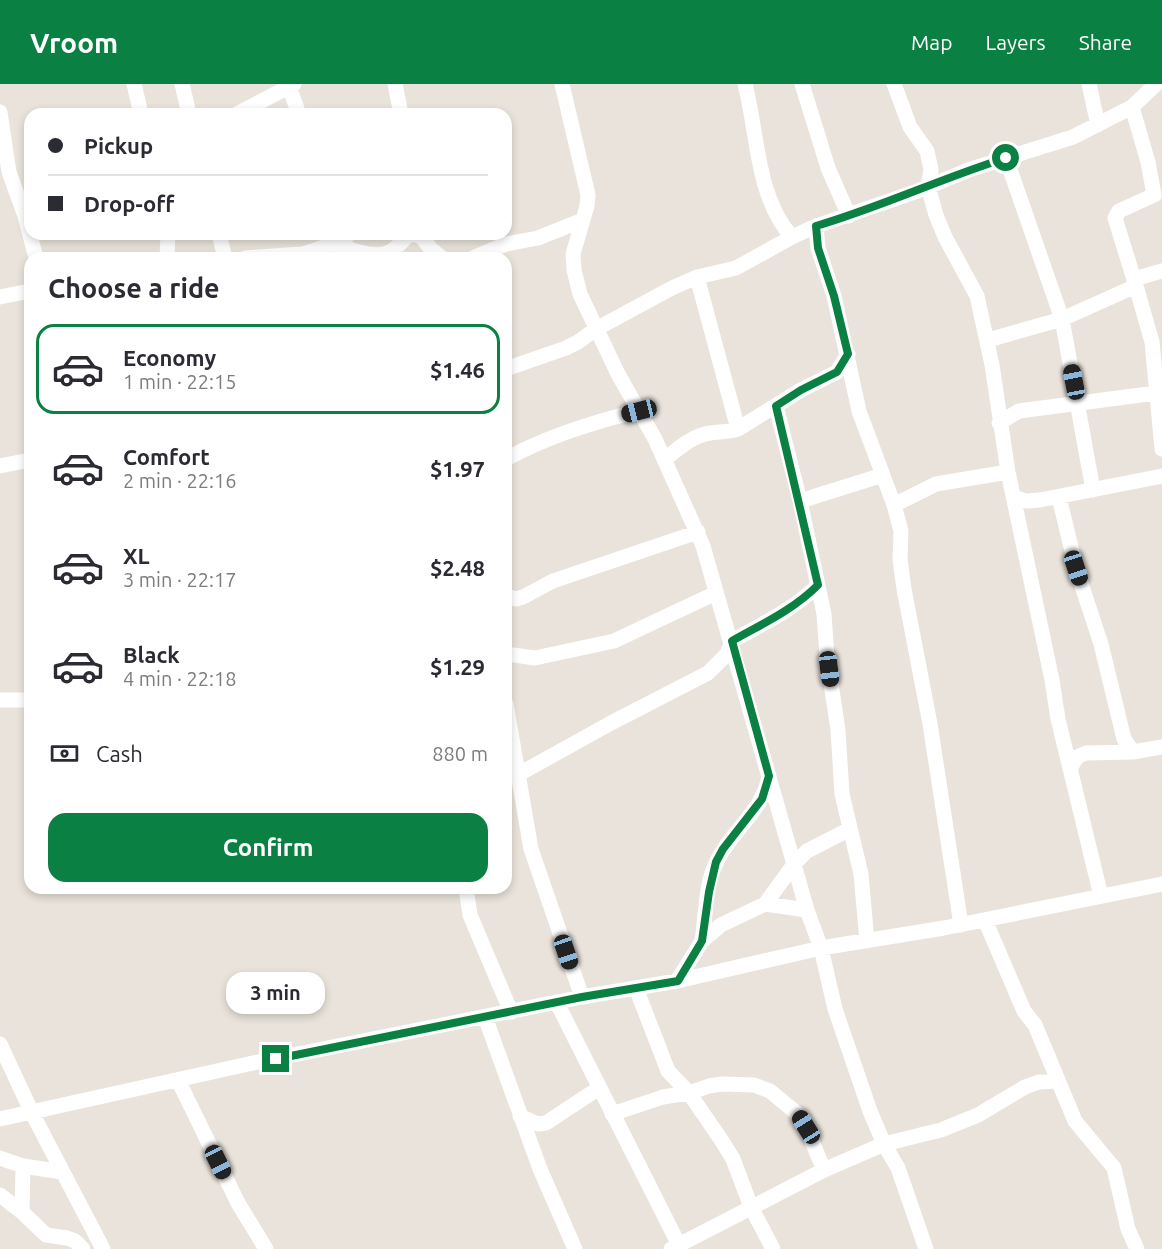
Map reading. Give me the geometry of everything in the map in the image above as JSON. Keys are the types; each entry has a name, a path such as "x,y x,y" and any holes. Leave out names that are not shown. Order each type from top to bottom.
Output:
{"street":[{"path":"134,84 140,108"},
{"path":"182,84 187,107"},
{"path":"394,84 400,108"},
{"path":"562,84 587,184 587,206 573,254 580,294 698,532 732,641 807,910 821,948 835,1009 870,1111 884,1144 898,1168 926,1249"},
{"path":"745,84 762,173 781,225 792,237"},
{"path":"802,84 828,168 849,216"},
{"path":"894,84 910,127 927,151 931,170 928,186 945,237 977,296 988,340 1008,472 1058,718 1101,896"},
{"path":"1089,84 1098,125"},
{"path":"512,367 566,348 596,329 697,277 736,268 816,226 849,216 972,169 1073,137 1132,107 1156,84"},
{"path":"248,108 290,85 297,108"},
{"path":"1132,107 1158,194 1119,211 1115,218 1157,341 1156,393 1162,449"},
{"path":"0,112 9,172 24,213"},
{"path":"1006,158 1062,319 1093,490"},
{"path":"773,248 775,211"},
{"path":"487,252 506,244 546,236 583,220"},
{"path":"816,226 818,248 834,296 859,411 894,505 901,531 900,559 904,589 932,734 960,925"},
{"path":"308,252 344,240"},
{"path":"388,252 404,240"},
{"path":"424,240 435,252"},
{"path":"334,244 361,252"},
{"path":"988,340 1062,319 1162,271"},
{"path":"697,277 738,429"},
{"path":"0,297 24,292"},
{"path":"664,460 697,437 707,433 730,432 738,429 801,390 837,372 848,354"},
{"path":"999,423 1019,411 1156,393"},
{"path":"776,406 800,501 825,622 828,665 838,730 842,794 861,874 867,941"},
{"path":"512,456 528,447 594,422 639,411"},
{"path":"0,465 24,461"},
{"path":"894,505 936,484 1008,472"},
{"path":"800,501 883,475"},
{"path":"1014,497 1026,501 1059,497 1162,476"},
{"path":"1059,497 1076,568 1101,644 1124,739 1133,752"},
{"path":"512,598 523,597 553,581 698,532"},
{"path":"582,997 531,849 512,772 708,673 727,654 732,641 785,612 818,585"},
{"path":"512,655 535,658 614,641 717,593"},
{"path":"0,700 24,700"},
{"path":"1115,752 1124,739"},
{"path":"1071,767 1077,757 1086,753 1133,752 1162,747"},
{"path":"702,941 716,862 723,849 762,799 769,776"},
{"path":"678,981 702,941 721,925 765,904 795,863 811,848 850,829"},
{"path":"0,1119 582,997 678,981 821,948 960,925 1162,884"},
{"path":"467,894 470,915 511,1012"},
{"path":"765,904 807,910"},
{"path":"986,920 1024,1011 1038,1033 1075,1120 1114,1168 1128,1229 1137,1249"},
{"path":"636,988 668,1071 689,1093 733,1159 751,1207 771,1246 785,1249"},
{"path":"557,1003 677,1248 824,1170 884,1144 941,1130 978,1114 1024,1087 1039,1082 1057,1081"},
{"path":"485,1017 540,1169 575,1249"},
{"path":"0,1044 32,1113 103,1249"},
{"path":"178,1080 238,1203 266,1249"},
{"path":"612,1114 663,1097 722,1084 754,1085 770,1091 799,1115 824,1170"},
{"path":"520,1116 538,1124 546,1123 599,1088"},
{"path":"0,1158 23,1166 62,1172"},
{"path":"22,1212 23,1166"},
{"path":"0,1195 46,1235 67,1238 83,1249"}],"route":[{"path":"276,1059 582,997 678,981 702,941 716,862 723,849 762,799 769,776 732,641 785,612 818,585 776,406 801,390 837,372 848,354 834,296 818,248 816,226 1006,158"}]}
